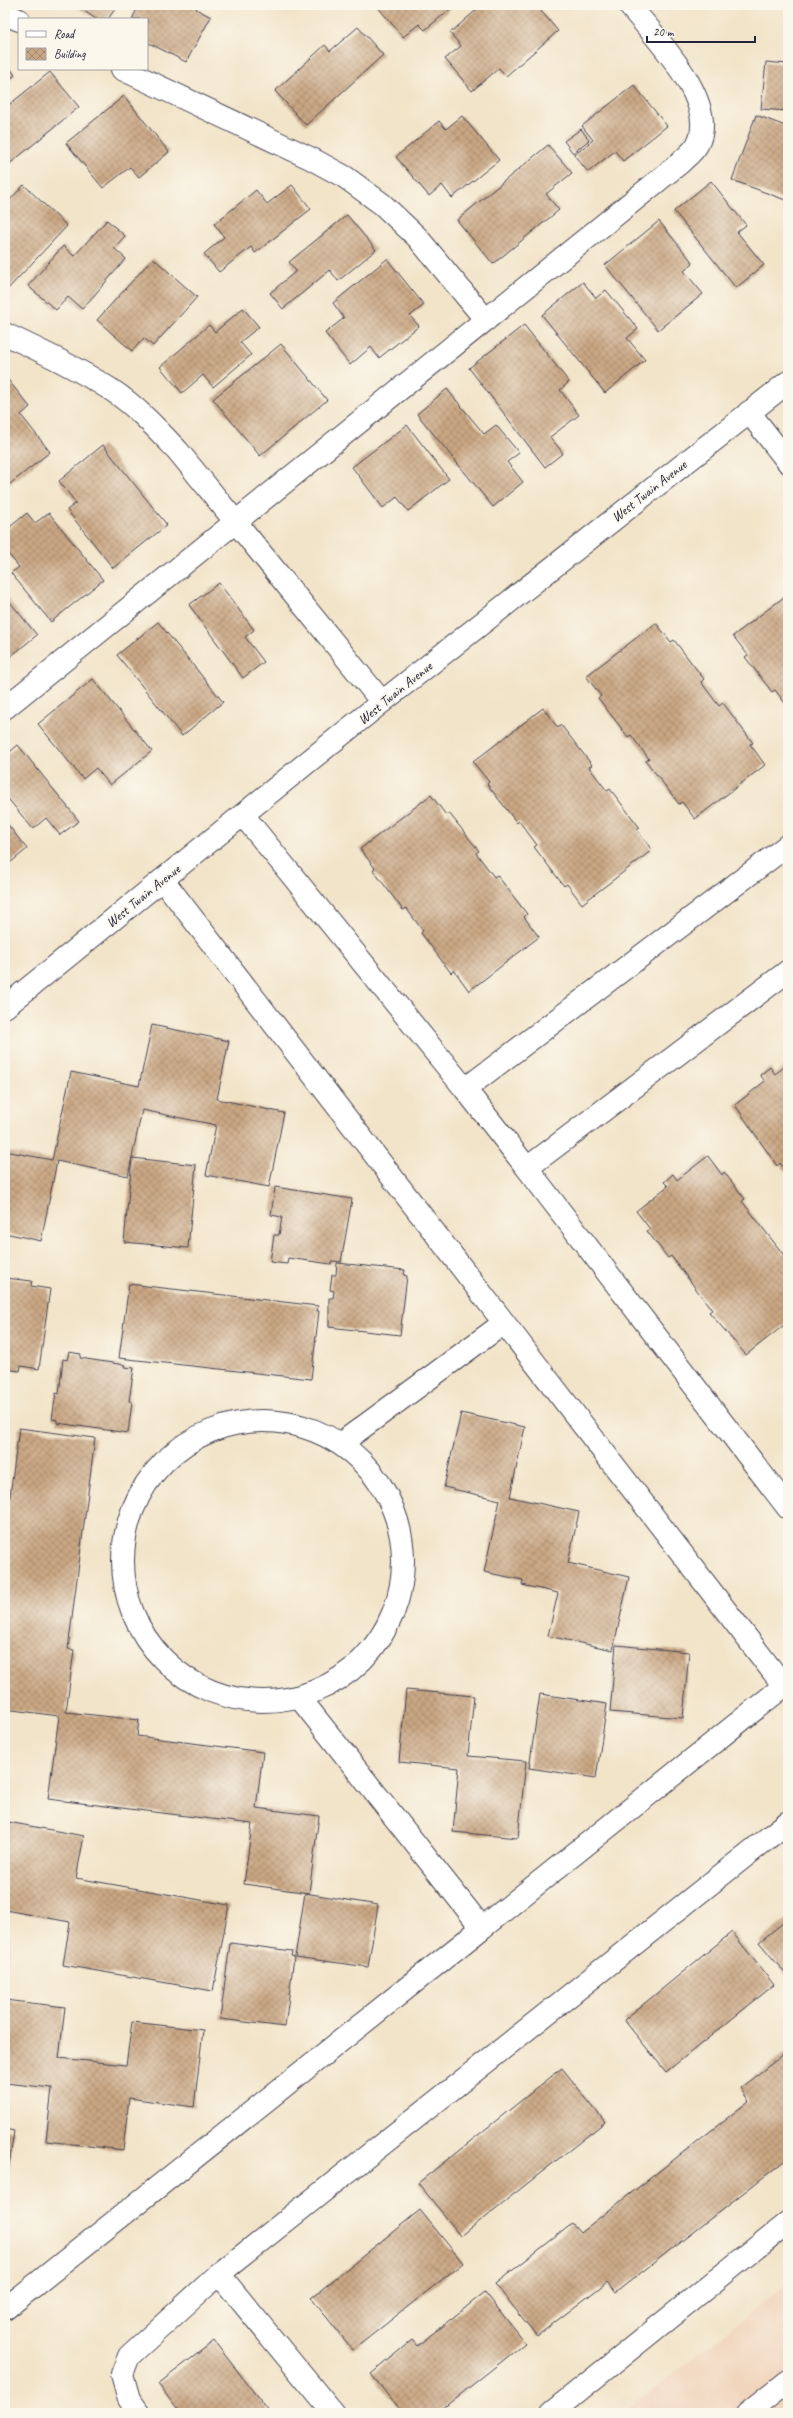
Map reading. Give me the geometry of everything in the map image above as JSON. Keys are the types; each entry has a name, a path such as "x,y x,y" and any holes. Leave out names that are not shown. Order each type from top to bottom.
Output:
{"street":[{"path":"5,708 680,163 697,145 702,123 699,103 689,82 629,5"},
{"path":"5,14 18,20"},
{"path":"124,70 312,159 346,177 382,204 417,237 486,320"},
{"path":"5,334 60,360 114,391 147,419 178,451 382,702"},
{"name":"West Twain Avenue","path":"5,1008 382,702 788,382"},
{"path":"749,412 788,462"},
{"path":"243,815 465,1089 788,1508"},
{"path":"465,1089 788,845"},
{"path":"5,2309 784,1686 163,880"},
{"path":"527,1168 788,971"},
{"path":"340,1444 504,1323"},
{"path":"260,1421 289,1423 316,1432 340,1444 361,1461 379,1481 392,1505 400,1530 404,1557 402,1584 395,1610 383,1634 366,1656 346,1674 324,1688 299,1697 259,1701 220,1695 195,1684 173,1669 155,1651 140,1629 129,1602 124,1574 124,1546 130,1518 146,1486 159,1468 180,1449 205,1434 232,1425 260,1421"},
{"path":"299,1697 482,1928"},
{"path":"140,2413 129,2399 122,2374 128,2356 219,2274 788,1822"},
{"path":"551,2413 788,2222"},
{"path":"219,2274 333,2413"},
{"path":"748,2413 788,2381"}],"shaded area":[{"path":"788,2283 788,2413 623,2413"}],"building":[{"path":"75,5 118,5 109,18 94,18"},
{"path":"139,5 198,5 196,9 211,17 186,62 148,43 148,18 132,18"},
{"path":"376,5 455,5 425,30 419,24 403,37"},
{"path":"482,5 536,5 558,31 506,76 499,68 472,91 445,59 461,46 450,33"},
{"path":"358,27 383,55 306,125 275,91 325,45 330,51"},
{"path":"5,61 15,75 5,83"},
{"path":"766,62 788,64 788,111 761,109"},
{"path":"50,72 79,107 7,166 5,108"},
{"path":"634,85 667,126 623,161 615,151 588,172 574,155 593,140 582,126"},
{"path":"124,96 169,152 139,177 130,167 103,188 66,143"},
{"path":"756,115 788,127 788,201 732,180"},
{"path":"462,116 499,160 452,198 442,185 429,196 396,157 439,121 446,129"},
{"path":"581,129 589,140 573,153 564,141"},
{"path":"548,145 572,173 546,194 559,210 493,264 457,220"},
{"path":"711,181 746,225 737,232 764,265 736,288 674,211"},
{"path":"24,185 67,226 5,292 5,205"},
{"path":"292,185 311,209 255,253 251,247 219,272 204,254 224,237 214,224 256,190 267,204"},
{"path":"347,215 376,250 338,281 330,270 283,309 270,293 296,271 289,262"},
{"path":"107,220 125,236 114,248 126,259 82,309 68,297 56,310 28,286 63,246 74,256"},
{"path":"659,221 693,263 684,271 703,294 658,330 605,265"},
{"path":"153,258 197,297 153,346 144,338 132,351 97,320"},
{"path":"387,259 424,305 410,316 419,326 379,358 371,347 350,365 325,333 344,318 333,303"},
{"path":"583,282 596,298 606,290 638,329 627,338 645,360 605,393 542,315"},
{"path":"243,308 259,327 240,342 251,355 213,387 203,375 182,393 160,367 209,325 215,332"},
{"path":"524,325 569,382 560,390 579,415 550,437 563,453 545,467 469,368"},
{"path":"281,344 327,400 260,456 213,399"},
{"path":"5,376 30,407 21,415 50,452 5,488"},
{"path":"447,389 484,434 496,425 519,453 507,462 523,482 493,507 417,414"},
{"path":"407,425 449,479 408,511 397,497 383,508 352,467"},
{"path":"103,445 167,525 113,568 67,510 76,503 59,481"},
{"path":"27,513 35,523 49,513 103,580 51,622 11,573 19,567 5,550 5,531"},
{"path":"219,583 254,630 245,637 264,662 243,678 189,605"},
{"path":"788,594 788,707 775,690 772,692 745,657 748,655 733,636"},
{"path":"5,596 37,635 5,661"},
{"path":"158,622 223,702 182,736 117,655"},
{"path":"656,623 671,642 674,640 704,679 701,682 719,706 723,703 753,743 750,744 765,765 695,819 682,802 679,804 646,761 649,759 631,735 628,737 598,698 601,696 586,676"},
{"path":"93,679 152,751 110,785 96,768 83,779 38,724"},
{"path":"543,708 558,728 561,725 592,765 589,767 607,791 610,789 640,828 637,830 652,850 582,904 567,884 564,886 534,847 537,845 519,821 517,823 487,784 489,782 473,762"},
{"path":"18,745 79,821 60,835 46,818 33,829 5,795 5,756"},
{"path":"431,795 446,815 449,813 479,851 476,853 494,877 497,875 527,914 524,917 539,937 469,991 454,970 451,973 421,933 423,931 406,908 403,910 373,870 375,868 360,849"},
{"path":"5,821 27,849 5,867"},
{"path":"152,1025 229,1041 217,1099 284,1113 269,1187 206,1175 216,1125 142,1110 128,1176 57,1161 41,1241 5,1233 5,1151 52,1160 71,1072 139,1086"},
{"path":"788,1064 788,1174 780,1163 777,1166 735,1105 765,1081 760,1075 770,1067 775,1074"},
{"path":"708,1156 722,1175 724,1172 745,1199 742,1201 783,1254 785,1252 788,1256 788,1322 746,1355 709,1312 712,1310 671,1256 668,1258 647,1231 650,1229 636,1211 668,1186 664,1182 673,1174 677,1180"},
{"path":"132,1158 196,1165 188,1248 124,1242"},
{"path":"275,1187 352,1199 341,1262 332,1261 331,1264 288,1258 287,1264 270,1262 274,1235 279,1235 282,1217 271,1215"},
{"path":"337,1263 405,1270 404,1275 407,1276 400,1335 329,1327 329,1298 333,1298 334,1291 330,1290 332,1275 336,1275"},
{"path":"5,1278 32,1281 31,1286 50,1289 39,1369 21,1366 20,1371 5,1369"},
{"path":"129,1284 318,1306 317,1311 319,1311 311,1379 119,1358"},
{"path":"69,1352 81,1354 80,1358 125,1365 124,1367 134,1368 129,1401 132,1402 128,1433 57,1423 57,1420 52,1419 56,1393 59,1394 63,1359 67,1360"},
{"path":"461,1413 525,1427 510,1497 579,1512 568,1563 629,1577 613,1650 548,1636 558,1593 522,1585 523,1580 484,1572 500,1500 444,1487"},
{"path":"19,1428 95,1438 68,1649 74,1650 66,1712 139,1720 137,1736 263,1752 256,1808 319,1816 309,1893 244,1884 252,1824 48,1799 59,1716 5,1709 5,1534"},
{"path":"616,1645 689,1652 683,1718 610,1712"},
{"path":"406,1690 474,1696 468,1756 526,1761 518,1838 453,1832 459,1768 399,1762"},
{"path":"540,1694 607,1704 596,1778 529,1768"},
{"path":"8,1822 84,1836 76,1878 229,1905 213,1991 63,1965 70,1922 5,1910 5,1837"},
{"path":"305,1893 378,1905 368,1967 295,1957"},
{"path":"788,1919 788,1977 759,1942"},
{"path":"732,1932 774,1985 666,2072 624,2020"},
{"path":"5,1942 10,1943 6,1972 5,1972"},
{"path":"230,1943 292,1951 291,1956 294,1957 285,2027 220,2019"},
{"path":"5,2000 65,2007 59,2058 126,2065 132,2022 203,2030 194,2107 129,2098 123,2150 46,2141 52,2088 5,2083"},
{"path":"788,2051 788,2158 615,2293 607,2282 537,2336 495,2284 572,2224 580,2233 749,2101 740,2088"},
{"path":"562,2068 605,2122 461,2236 418,2183"},
{"path":"5,2129 14,2131 6,2187 5,2187"},
{"path":"420,2210 463,2263 353,2350 311,2298"},
{"path":"485,2292 525,2343 437,2413 402,2413 371,2374 412,2340 417,2346"},
{"path":"214,2341 270,2413 180,2413 158,2384"}]}
